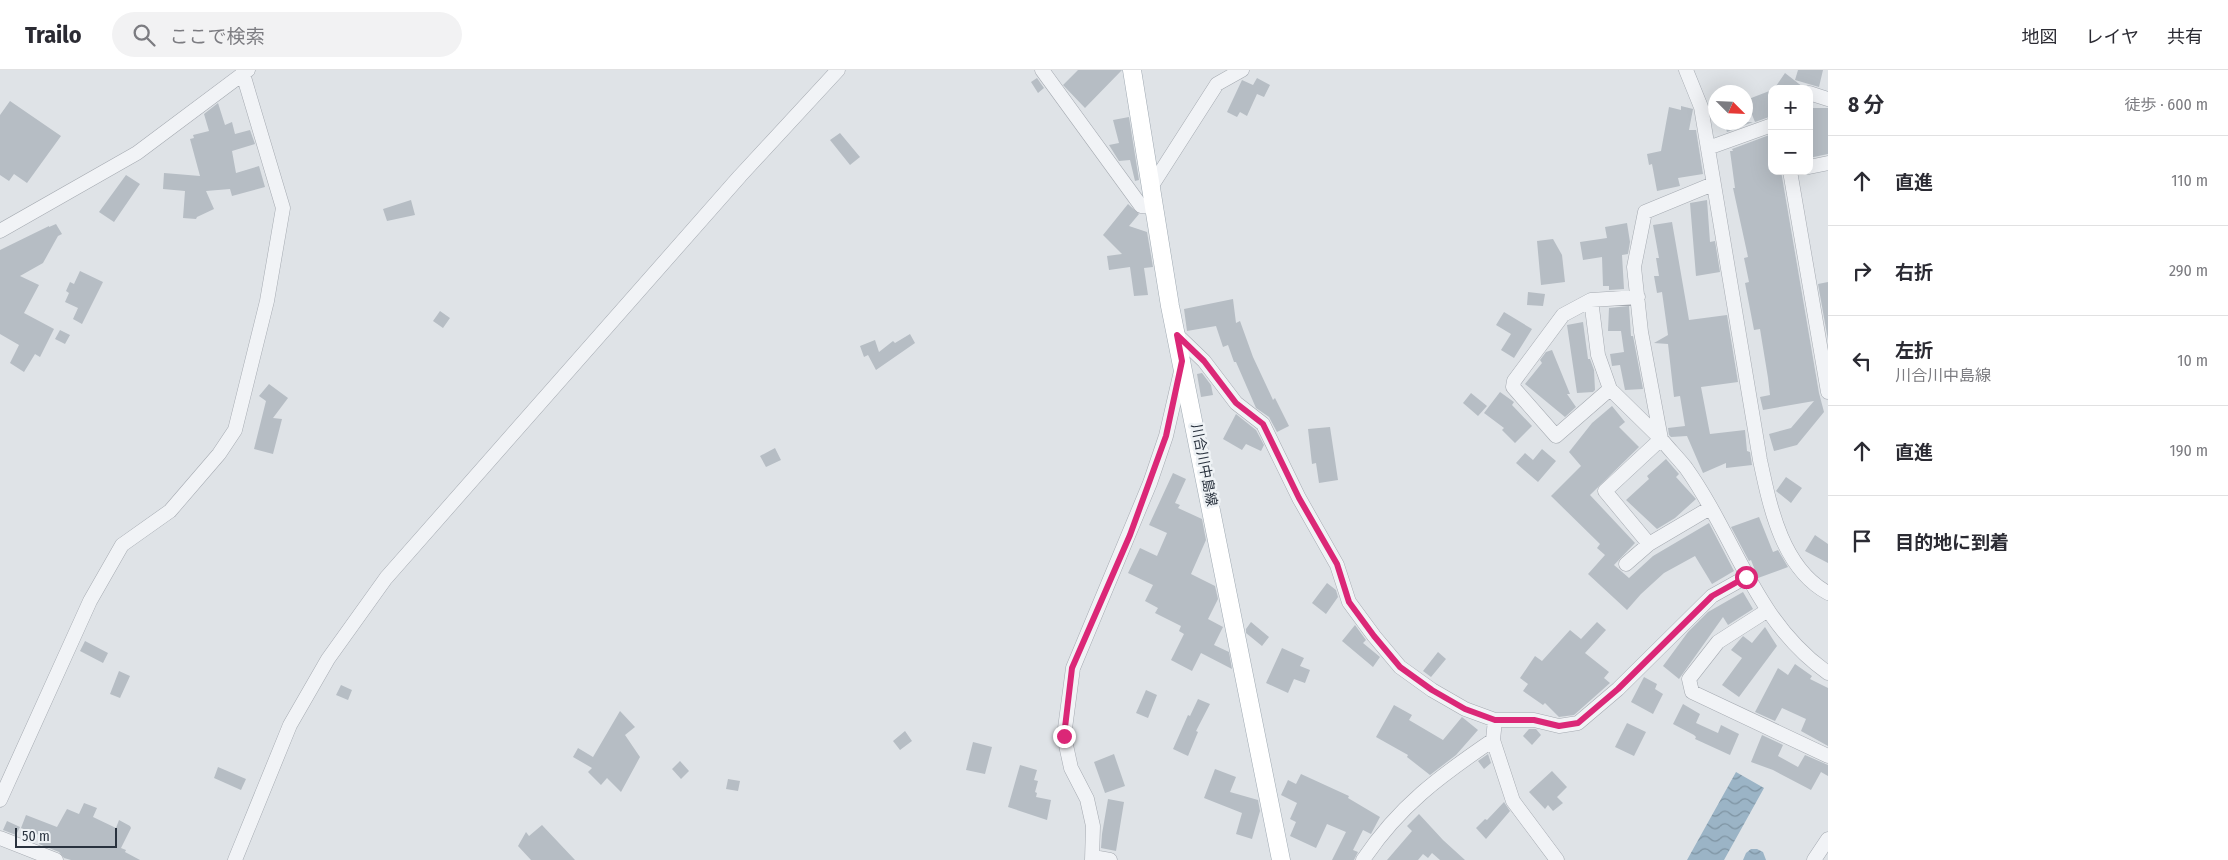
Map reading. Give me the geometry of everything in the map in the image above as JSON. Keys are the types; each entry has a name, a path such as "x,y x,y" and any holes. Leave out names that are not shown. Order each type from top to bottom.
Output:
{"main road":[{"name":"川合川中島線","path":"1132,70 1177,335 1281,860"}],"street":[{"path":"235,860 290,725 328,659 386,578 740,176 838,70"},
{"path":"1042,70 1140,206 1154,207"},
{"path":"1151,187 1218,84 1242,70"},
{"path":"1686,70 1701,107 1760,460 1770,503 1780,536 1796,561 1816,586 1828,593"},
{"path":"0,231 137,153 245,72 283,208 267,301 235,430 219,454 170,511 122,545 90,601 0,800"},
{"path":"1813,94 1828,98"},
{"path":"1708,148 1768,126"},
{"path":"1813,166 1828,163"},
{"path":"1791,175 1828,392"},
{"path":"1661,439 1641,332 1634,267 1645,212 1713,184"},
{"path":"1610,389 1556,436 1513,387 1514,381 1563,315 1591,300 1638,297"},
{"path":"1591,300 1598,355 1610,389 1661,439 1686,468 1710,508 1746,577 1768,610 1807,658 1828,673"},
{"path":"1177,335 1204,361 1236,403 1263,424 1299,498 1337,564 1349,602 1374,636 1400,667 1432,690 1465,709 1495,720 1534,720 1559,726 1578,723 1618,689 1712,596 1746,577"},
{"path":"1110,860 1093,858 1093,826 1087,799 1071,768 1064,736 1072,668 1150,484 1166,436 1182,361"},
{"path":"1649,544 1605,491 1661,439"},
{"path":"1626,564 1649,544 1710,508"},
{"path":"1768,610 1718,642 1689,679 1692,692 1828,756"},
{"path":"1495,720 1493,740 1513,802 1556,860"},
{"path":"1363,860 1378,838 1413,798 1444,773 1493,740"},
{"path":"0,838 56,860"},
{"path":"1814,860 1828,839"}],"water":[{"path":"1736,772 1764,788 1724,860 1687,860"},
{"path":"1751,849 1763,852 1766,860 1743,860 1746,853"}],"building":[{"path":"1078,70 1122,70 1085,108 1063,85"},
{"path":"1798,70 1823,70 1819,87 1795,80"},
{"path":"1785,73 1800,85 1777,85"},
{"path":"1037,78 1044,88 1038,93 1031,82"},
{"path":"1257,78 1270,85 1264,97 1257,94 1247,116 1240,112 1237,117 1227,112 1242,80 1253,85"},
{"path":"1768,92 1768,117 1755,122 1753,117 1753,97"},
{"path":"10,101 61,136 27,183 14,174 9,181 0,175 0,115"},
{"path":"218,103 225,125 232,122 235,134 250,130 255,144 232,151 236,173 259,166 265,187 232,196 230,189 206,191 214,209 196,219 183,218 185,191 163,189 164,173 200,176 190,139 194,138 193,135 209,131 204,114"},
{"path":"1681,106 1693,109 1689,130 1696,130 1703,174 1678,178 1680,186 1657,191 1652,164 1649,165 1647,154 1661,151 1669,107 1681,110"},
{"path":"1813,108 1828,108 1828,154 1813,157"},
{"path":"1129,117 1139,180 1135,181 1130,160 1119,161 1109,145 1119,143 1113,120"},
{"path":"840,133 860,157 850,165 830,140"},
{"path":"1768,136 1768,175 1782,175 1819,393 1824,412 1797,445 1774,451 1769,434 1791,428 1814,401 1763,410 1760,397 1770,395 1768,378 1760,329 1754,330 1745,283 1749,282 1744,258 1748,257 1733,188 1735,188 1730,151 1733,151 1732,149"},
{"path":"126,175 140,184 114,222 99,212"},
{"path":"411,200 415,215 387,221 383,209"},
{"path":"1707,200 1710,242 1715,241 1720,272 1696,276 1690,203"},
{"path":"1128,204 1139,214 1129,226 1147,232 1153,267 1144,268 1148,295 1134,296 1130,267 1109,270 1107,256 1122,254 1103,235"},
{"path":"1672,222 1689,320 1727,315 1738,382 1701,387 1710,434 1745,430 1747,451 1750,452 1752,465 1726,468 1726,463 1703,473 1687,436 1671,437 1669,435 1668,428 1685,426 1680,396 1674,397 1668,344 1654,343 1668,335 1662,292 1657,293 1654,276 1659,276 1656,258 1659,258 1653,225"},
{"path":"1627,223 1630,242 1628,254 1622,255 1624,289 1609,290 1609,286 1603,286 1602,257 1583,260 1580,242 1607,238 1605,227"},
{"path":"56,224 62,234 58,236 43,263 20,276 39,285 24,313 54,329 40,357 35,354 24,372 10,363 19,345 0,334 0,250"},
{"path":"1553,239 1562,255 1565,282 1541,285 1537,241"},
{"path":"80,271 103,282 82,324 73,319 78,308 65,302 69,293 66,291 70,282 74,284"},
{"path":"1828,282 1828,340 1818,284"},
{"path":"1528,292 1545,294 1543,306 1527,305"},
{"path":"1233,299 1236,323 1240,321 1253,357 1273,400 1275,398 1289,426 1277,432 1269,417 1256,408 1228,345 1223,347 1216,326 1187,331 1184,309"},
{"path":"1629,306 1631,336 1633,336 1643,389 1625,390 1620,365 1612,366 1610,354 1624,352 1621,331 1608,331 1609,308"},
{"path":"440,311 450,318 443,328 433,321"},
{"path":"1504,312 1532,329 1514,358 1501,350 1511,334 1496,325"},
{"path":"1583,322 1588,359 1590,359 1594,370 1595,390 1593,392 1577,393 1567,325"},
{"path":"60,330 70,335 65,344 55,339"},
{"path":"910,334 915,343 876,370 868,355 864,357 860,346 875,340 879,352 893,341 895,343"},
{"path":"1552,350 1570,394 1567,394 1576,407 1565,417 1525,384 1542,363 1540,360 1546,352"},
{"path":"1202,373 1211,385 1213,395 1201,397 1197,374"},
{"path":"269,384 288,398 273,418 282,419 273,454 254,449 266,401 259,396"},
{"path":"1500,392 1514,402 1512,405 1532,426 1515,443 1502,430 1504,428 1484,413"},
{"path":"1471,393 1487,406 1478,416 1463,403"},
{"path":"1612,406 1625,422 1619,427 1639,447 1590,495 1635,543 1614,565 1629,578 1653,556 1709,523 1734,571 1712,584 1695,556 1664,573 1627,610 1588,574 1605,555 1597,548 1600,544 1551,496 1581,466 1569,452 1592,423"},
{"path":"1236,414 1256,430 1264,445 1261,451 1246,444 1242,450 1223,439"},
{"path":"1330,427 1338,480 1319,483 1316,463 1312,464 1308,429"},
{"path":"775,448 781,460 766,467 760,456"},
{"path":"1542,449 1556,461 1538,482 1516,463 1525,453 1533,460"},
{"path":"1666,459 1679,474 1676,477 1696,499 1675,518 1657,529 1626,500 1649,479 1647,476"},
{"path":"1173,473 1186,479 1175,503 1180,505 1178,508 1202,519 1206,540 1191,574 1215,586 1218,599 1208,619 1223,627 1214,645 1229,652 1232,669 1201,653 1192,671 1171,660 1184,634 1179,631 1181,626 1155,613 1158,608 1145,601 1153,585 1128,573 1140,548 1157,556 1167,533 1149,525"},
{"path":"1786,477 1802,488 1791,503 1776,491"},
{"path":"1759,517 1773,552 1778,550 1788,567 1758,578 1751,560 1749,561 1731,527"},
{"path":"1815,535 1828,544 1828,563 1805,551"},
{"path":"1327,583 1336,590 1338,597 1326,614 1312,603"},
{"path":"1743,592 1753,609 1728,625 1723,617 1679,679 1663,666 1688,632 1708,612"},
{"path":"1251,622 1269,637 1262,646 1246,633 1246,629"},
{"path":"1597,622 1606,630 1585,653 1609,672 1604,678 1610,683 1574,715 1559,717 1545,703 1543,705 1523,691 1528,684 1520,678 1535,656 1542,661 1570,630 1581,639"},
{"path":"1355,625 1366,640 1363,643 1380,657 1373,667 1342,641"},
{"path":"1765,627 1777,646 1739,697 1722,685 1742,658 1731,650 1743,636 1752,643"},
{"path":"85,641 108,653 103,663 80,651"},
{"path":"1282,648 1304,658 1300,666 1310,670 1305,683 1294,679 1288,693 1266,683"},
{"path":"1438,652 1446,659 1431,677 1423,671"},
{"path":"1795,664 1812,676 1810,679 1828,688 1828,746 1801,731 1806,719 1782,708 1775,721 1755,712 1778,668 1788,675"},
{"path":"119,671 130,676 120,698 110,694"},
{"path":"1644,677 1657,684 1655,689 1663,694 1653,714 1631,702"},
{"path":"341,685 352,690 348,700 336,695"},
{"path":"1146,690 1157,695 1148,718 1136,713"},
{"path":"1198,699 1210,704 1196,731 1198,732 1188,756 1173,749 1188,715 1190,716"},
{"path":"1683,704 1700,714 1696,723 1718,733 1721,725 1739,734 1730,755 1695,739 1694,735 1673,724"},
{"path":"1394,705 1412,715 1409,720 1443,740 1462,717 1478,730 1456,755 1430,775 1407,757 1408,755 1376,737"},
{"path":"620,711 635,727 625,735 640,757 621,792 607,778 601,785 588,772 592,768 573,757 578,748 593,757"},
{"path":"1627,723 1646,732 1634,756 1615,747"},
{"path":"1529,729 1536,729 1541,735 1532,745 1523,736"},
{"path":"905,731 912,741 900,750 893,741"},
{"path":"1762,735 1783,745 1778,756 1798,767 1805,755 1828,765 1828,776 1821,772 1811,790 1773,770 1751,762"},
{"path":"973,742 992,747 985,774 966,770"},
{"path":"1114,754 1125,786 1105,793 1094,762"},
{"path":"1488,754 1491,763 1484,769 1478,761"},
{"path":"680,761 689,771 681,779 672,769"},
{"path":"1020,765 1037,770 1034,780 1038,781 1035,792 1037,793 1036,797 1051,800 1047,820 1008,807"},
{"path":"218,767 246,779 241,790 214,778"},
{"path":"1215,769 1236,777 1230,792 1258,800 1260,811 1252,839 1236,834 1242,813 1204,798"},
{"path":"1552,771 1567,787 1557,797 1563,803 1553,811 1548,805 1545,809 1529,792"},
{"path":"1301,774 1349,796 1348,798 1380,817 1371,834 1363,830 1353,850 1358,852 1354,860 1332,860 1346,832 1327,824 1316,848 1290,836 1296,822 1290,819 1297,803 1281,795 1288,780 1296,784"},
{"path":"728,779 740,781 738,791 726,789"},
{"path":"1108,799 1124,802 1116,851 1101,848"},
{"path":"1504,802 1510,811 1486,839 1476,828 1485,819 1487,820"},
{"path":"84,803 97,808 93,817 116,828 119,820 130,826 131,828 121,848 140,860 71,860 64,858 59,852 39,844 42,836 21,828 26,815 57,827 67,809 79,814"},
{"path":"1419,814 1465,860 1440,860 1432,853 1428,858 1423,854 1418,860 1387,860 1412,831 1407,826"},
{"path":"7,821 20,827 16,835 3,830"},
{"path":"542,825 575,860 531,860 518,846 526,832 529,836"}],"route":[{"path":"1064,736 1072,668 1086,632 1130,535 1166,436 1177,392 1182,361 1177,335 1204,361 1236,403 1263,424 1299,498 1337,564 1349,602 1374,636 1400,667 1432,690 1465,709 1495,720 1534,720 1559,726 1578,723 1618,689 1712,596 1746,577"}]}
